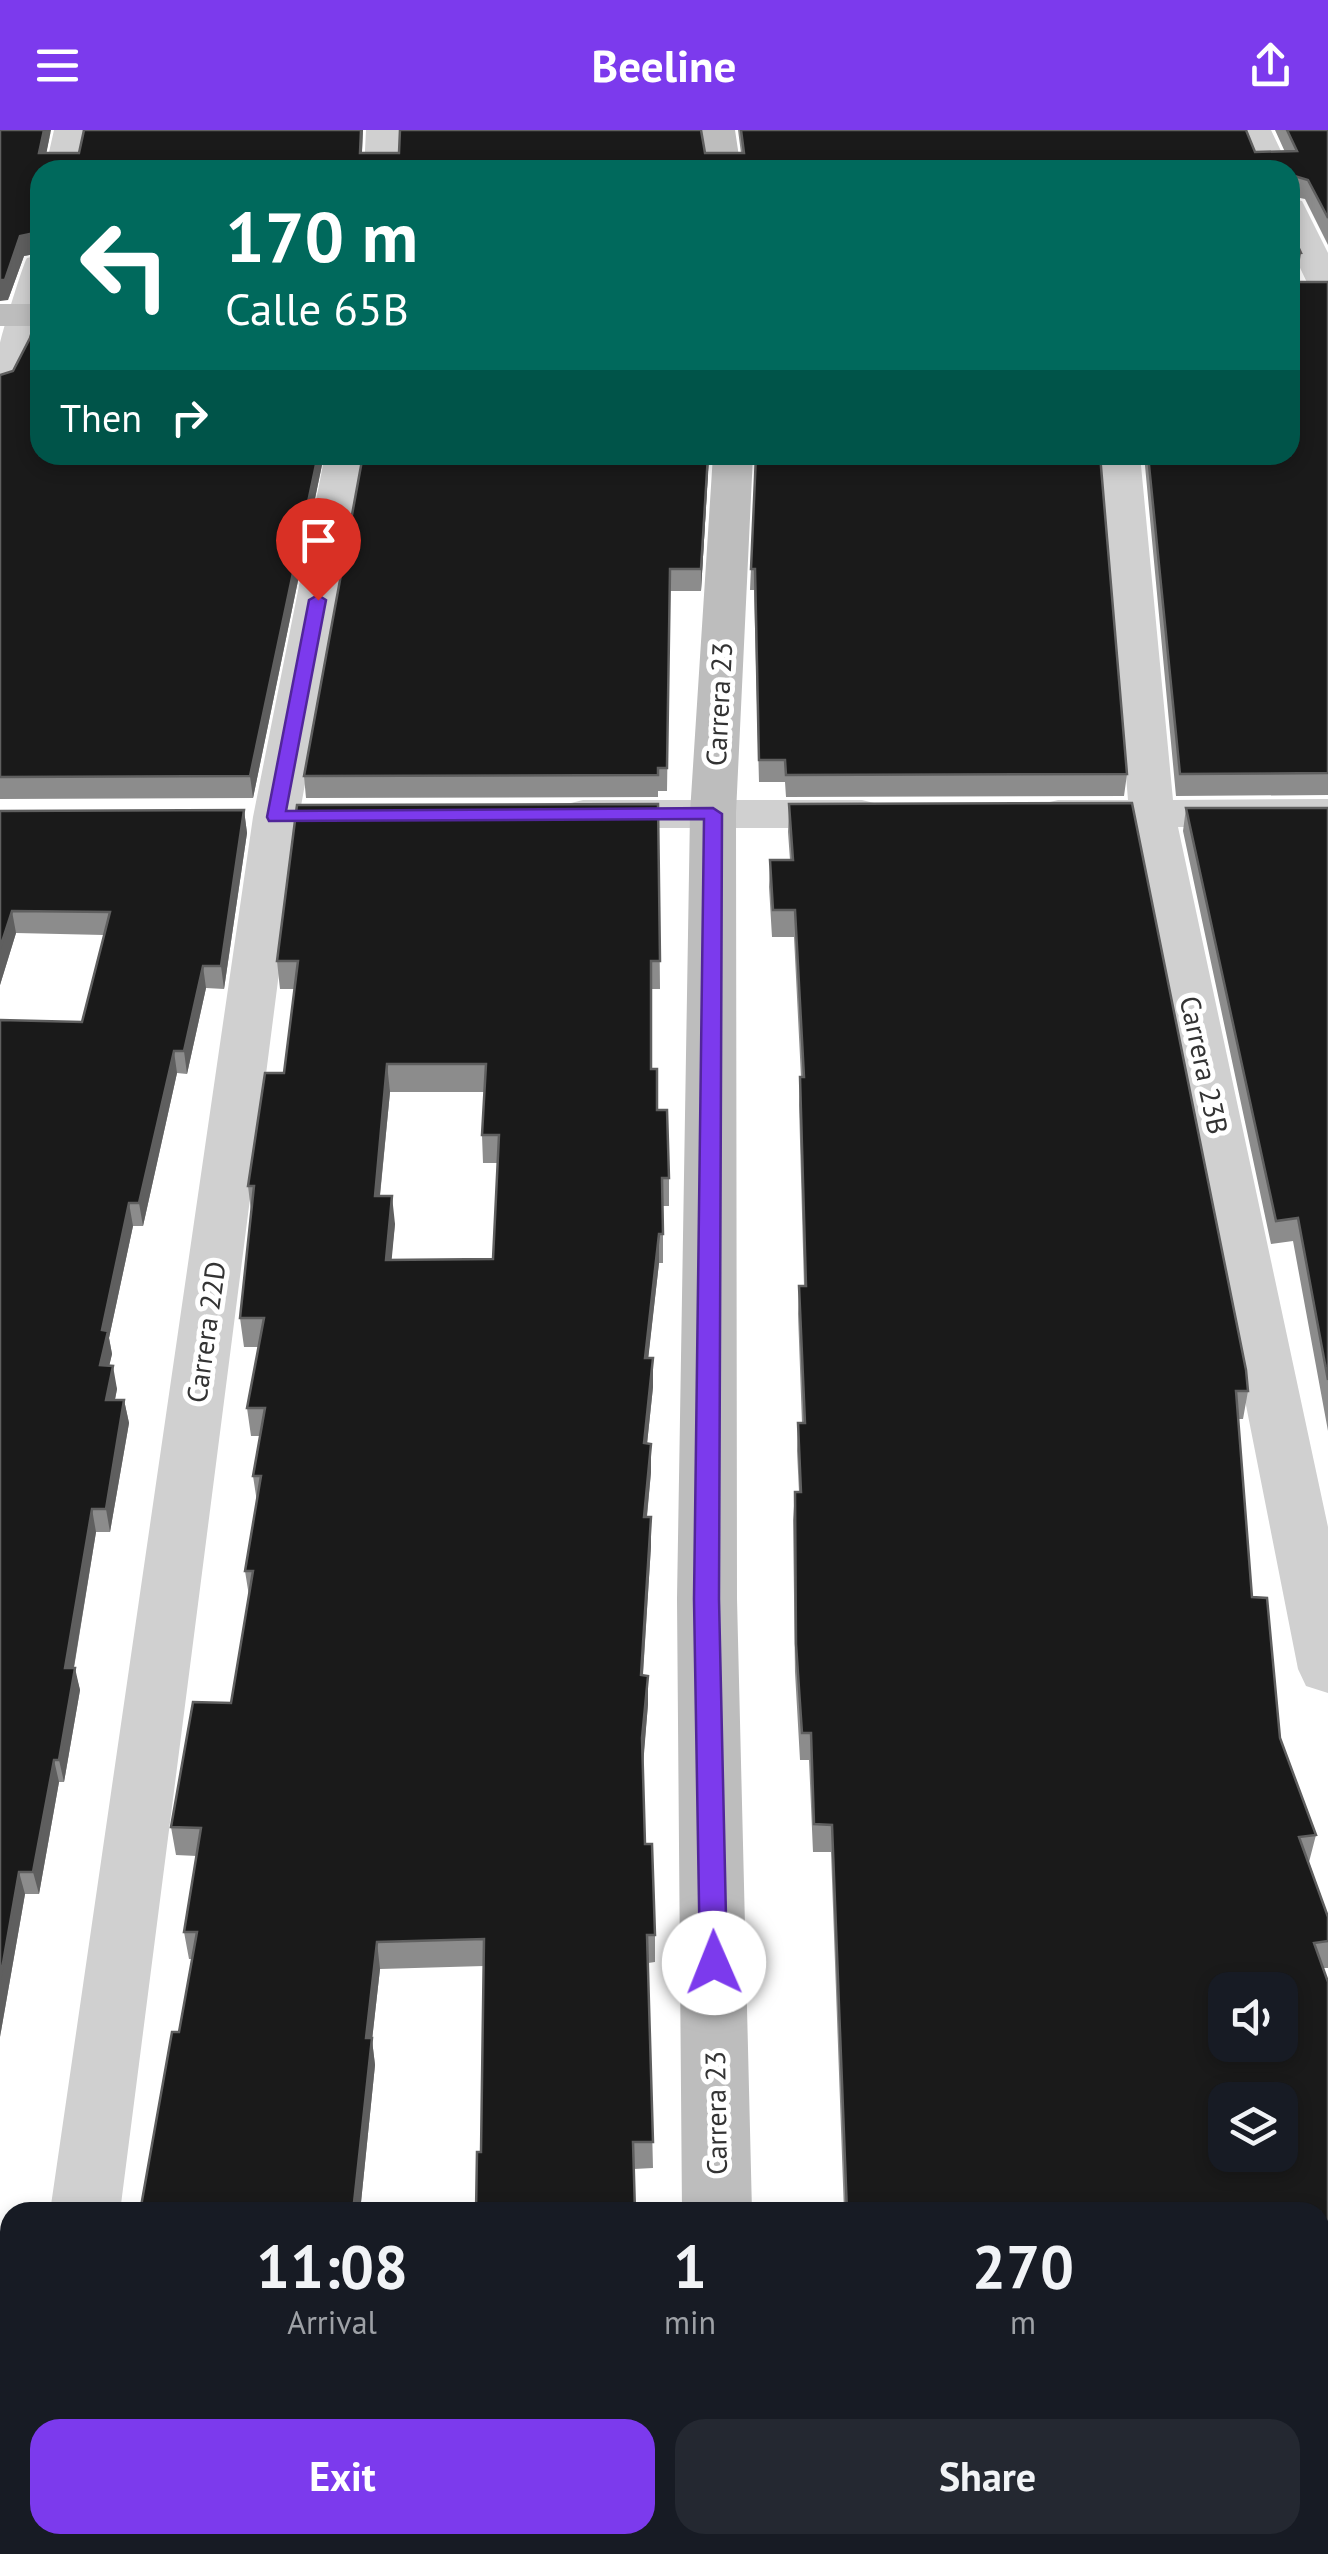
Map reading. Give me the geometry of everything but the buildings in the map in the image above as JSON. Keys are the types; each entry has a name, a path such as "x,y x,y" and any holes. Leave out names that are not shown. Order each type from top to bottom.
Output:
{"street":[{"path":"64,160 71,130"},
{"path":"382,160 383,130"},
{"path":"718,130 722,160"},
{"path":"1254,130 1268,160"},
{"path":"1300,240 1315,287"},
{"path":"0,382 23,315"},
{"name":"Carrera 22D","path":"87,2202 276,817 343,465"},
{"name":"Carrera 23","path":"717,2202 707,1599 713,814 732,465"},
{"name":"Carrera 23B","path":"1121,465 1152,814 1328,1669"},
{"path":"1012,814 1328,813"},
{"path":"534,815 913,814"}],"route":[{"path":"318,600 276,817 713,814 707,1599 714,1963"}]}
